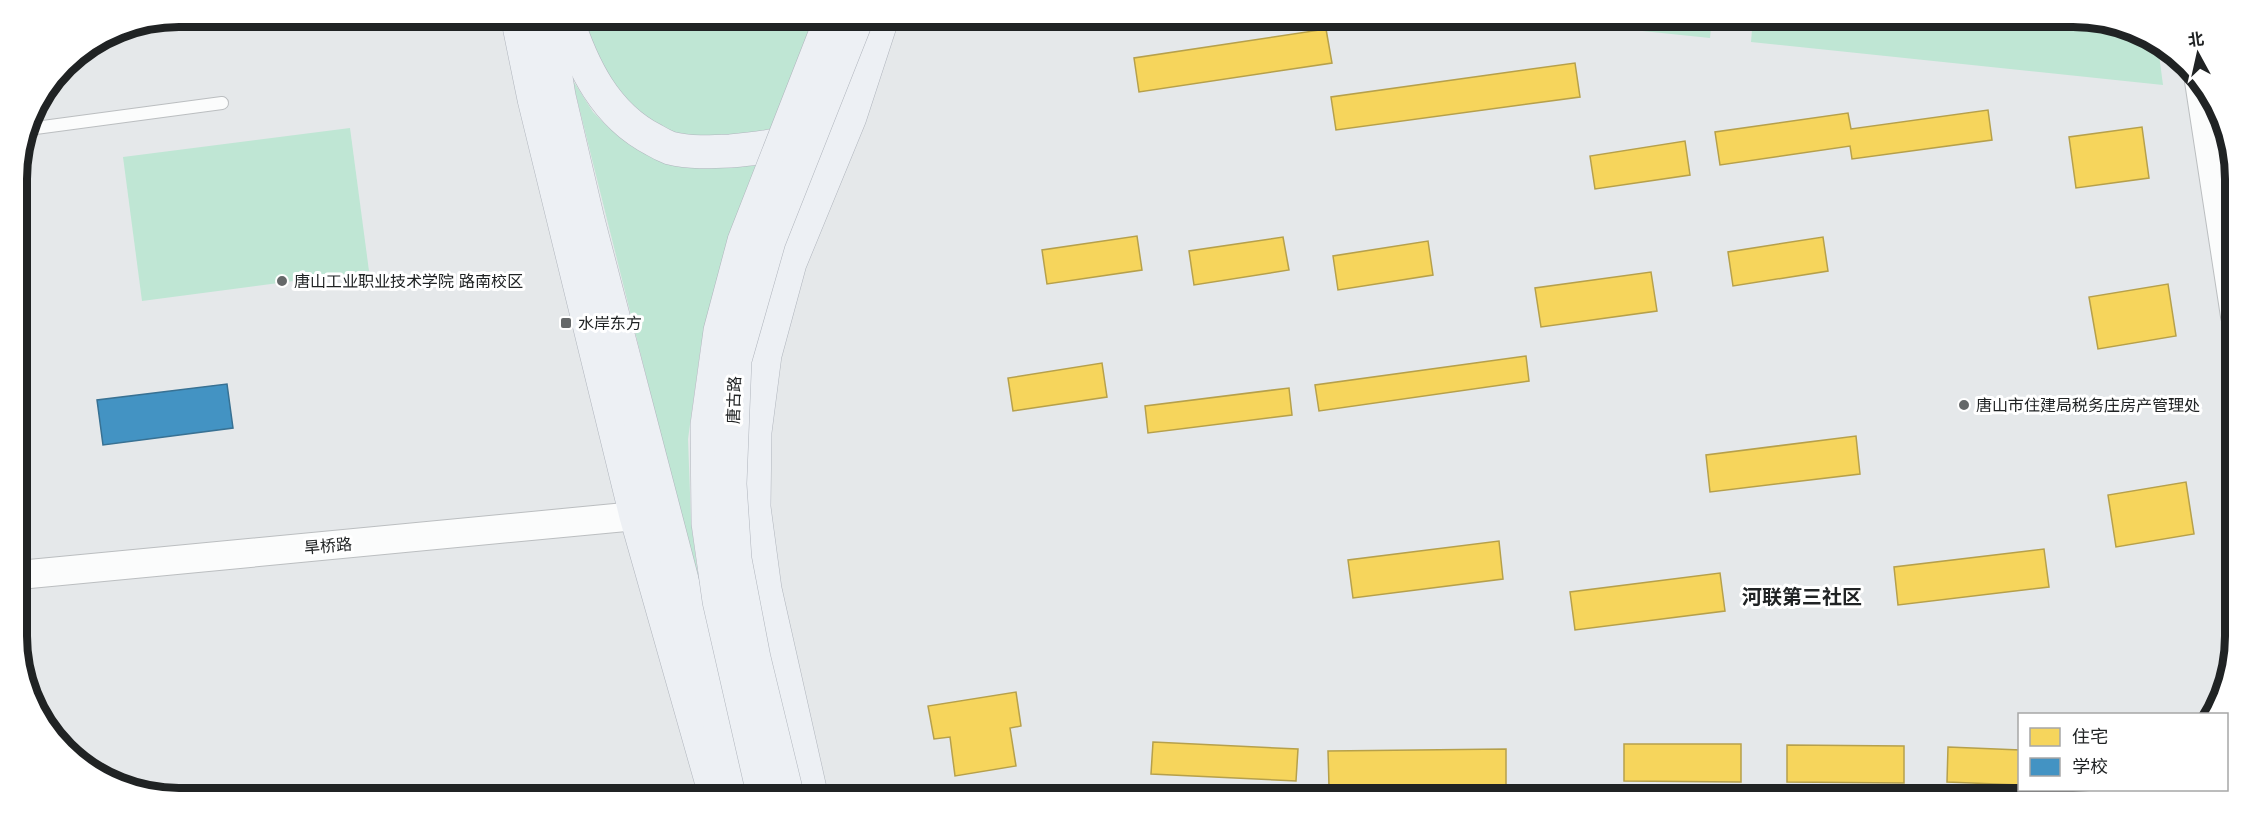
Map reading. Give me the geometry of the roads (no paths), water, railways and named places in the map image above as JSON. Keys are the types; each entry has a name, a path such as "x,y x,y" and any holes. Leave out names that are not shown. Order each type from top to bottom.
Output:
{"main road":[{"path":"519,27 534,99 636,516 713,788"},
{"path":"548,27 559,96 588,220 736,788"},
{"path":"570,27 578,52 598,90 620,117 644,135 669,148 703,153 744,150 795,141 850,117"},
{"path":"762,788 719,601 708,523 707,425 720,331 744,241 828,27"},
{"name":"唐古路","path":"786,788 754,658 735,559 730,484 735,360 769,241 854,27"},
{"path":"810,788 765,589 754,507 755,432 765,355 789,263 850,117 879,27"}],"street":[{"path":"2202,100 2225,251"},
{"name":"旱桥路","path":"27,574 636,516"}],"lane":[{"path":"36,128 222,103"}],"place":[{"name":"唐山工业职业技术学院 路南校区","path":"282,281"},
{"name":"水岸东方","path":"566,323"},
{"name":"唐山市住建局税务庄房产管理处","path":"1964,405"}],"district":[{"name":"河联第三社区","path":"1802,597"}]}
